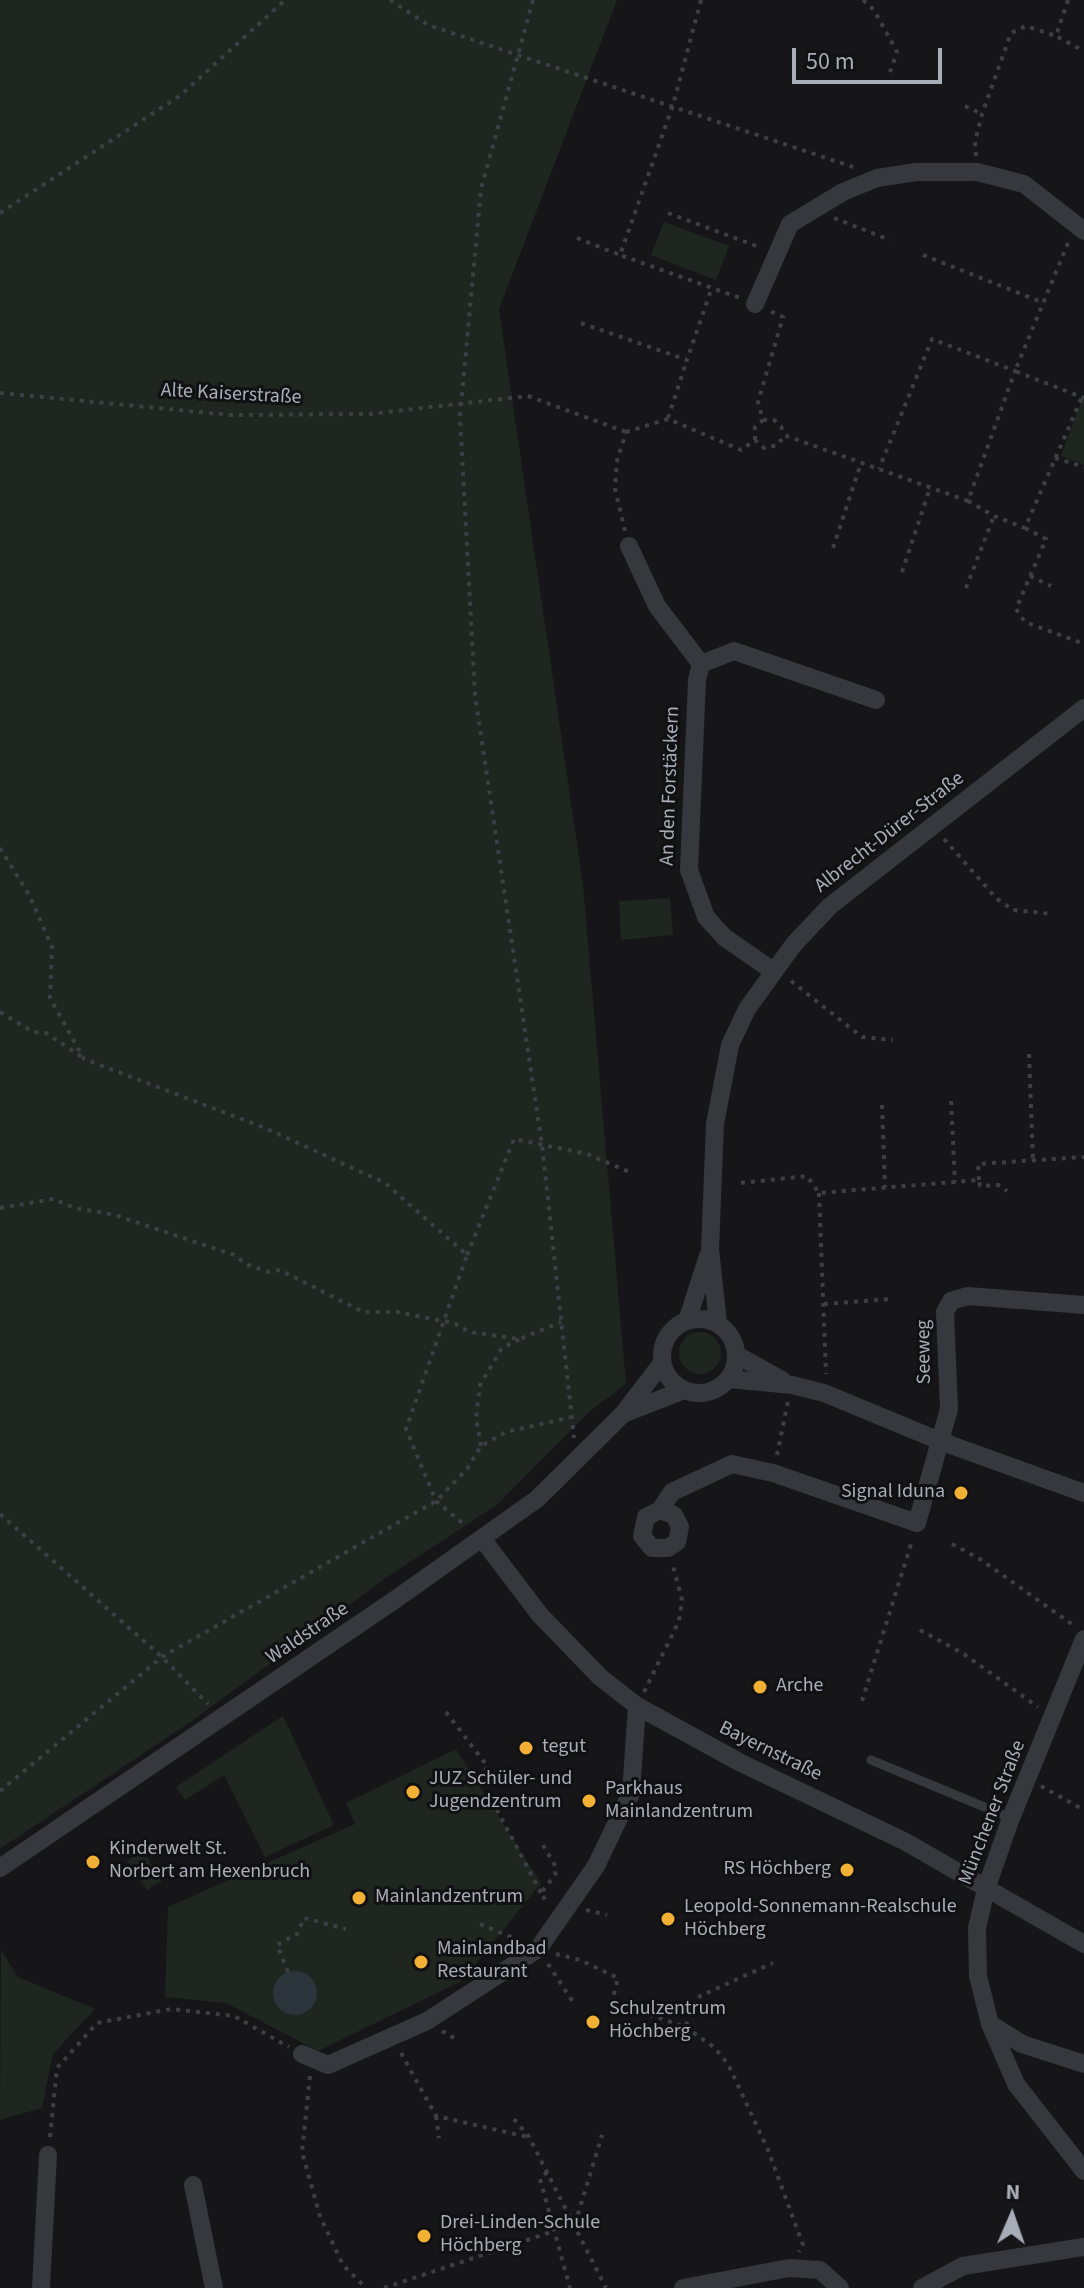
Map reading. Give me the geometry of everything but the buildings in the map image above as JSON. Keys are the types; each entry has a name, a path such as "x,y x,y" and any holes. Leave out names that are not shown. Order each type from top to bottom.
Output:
{"street":[{"path":"755,304 790,224 843,192 877,178 916,172 977,172 1024,184 1080,226"},
{"path":"629,546 657,606 701,664 734,651 876,700"},
{"name":"An den Forstäckern","path":"701,664 697,680 689,870 706,917 724,937 774,970"},
{"name":"Albrecht-Dürer-Straße","path":"718,1323 710,1249 715,1124 730,1045 747,1009 774,970 830,906 1084,708"},
{"name":"Albrecht-Dürer-Straße","path":"687,1321 710,1249"},
{"name":"Seeweg","path":"940,1441 949,1409 945,1312 951,1301 968,1296 1084,1305"},
{"path":"729,1379 737,1355 728,1331 706,1319 687,1321 672,1330 665,1340 662,1363 674,1383 684,1390 708,1392 729,1379 792,1385"},
{"path":"737,1355 792,1385 853,1404 940,1441 1084,1493"},
{"name":"Waldstraße","path":"0,1868 483,1540 537,1499 623,1414 662,1363"},
{"name":"Waldstraße","path":"623,1414 684,1390"},
{"path":"660,1510 674,1515 680,1527 677,1542 668,1548 652,1548 642,1536 646,1517 660,1510 672,1492 732,1464 773,1473 917,1523 940,1441"},
{"name":"Bayernstraße","path":"483,1540 540,1615 600,1677 637,1706 741,1763 904,1841 1084,1944"},
{"name":"Münchener Straße","path":"1084,1636 1054,1719 1011,1818 986,1889 977,1928 978,1976 990,2024 1016,2084 1084,2171"},
{"path":"307,2056 328,2065 427,2021 538,1949 596,1866 631,1793 637,1706"},
{"path":"990,2024 1022,2044 1084,2064"},
{"path":"41,2288 48,2155"},
{"path":"193,2185 214,2288"},
{"path":"922,2288 963,2266 1084,2247"},
{"path":"683,2288 789,2268 820,2270 840,2288"}],"lane":[{"path":"871,1760 1011,1818"}],"path":[{"path":"0,213 181,95 285,0"},
{"path":"390,0 428,25 673,105 854,167 877,178"},
{"path":"533,0 481,189 461,405 475,695 542,1145 576,1460"},
{"path":"620,255 673,105 701,0"},
{"path":"863,0 874,10 897,52 889,75"},
{"path":"1056,36 1068,0"},
{"path":"977,172 975,142 1011,33 1026,26 1056,36 1084,51"},
{"path":"965,106 982,114"},
{"path":"813,210 890,240"},
{"path":"668,213 777,253"},
{"path":"968,501 1015,371 1080,226"},
{"path":"577,238 712,287 783,317 758,402 763,420"},
{"path":"923,255 1044,303"},
{"path":"668,419 712,287"},
{"path":"581,323 687,360"},
{"path":"879,469 932,339 1083,397 1025,528"},
{"name":"Alte Kaiserstraße","path":"0,393 231,415 370,414 528,396 626,432"},
{"path":"629,546 615,489 617,461 626,432 668,419 741,450 755,440"},
{"path":"784,435 778,445 764,448 755,440 755,427 763,420 774,420 784,435 968,501 1046,539 1016,609 1025,622 1084,644"},
{"path":"1055,458 1084,467"},
{"path":"833,548 861,463"},
{"path":"902,572 930,488"},
{"path":"966,588 994,516"},
{"path":"1030,576 1051,586"},
{"path":"933,825 968,871 997,899 1013,910 1052,914"},
{"path":"0,848 29,895 52,947 50,998 84,1059"},
{"path":"774,970 862,1037 893,1040"},
{"path":"0,1012 33,1032 46,1033 84,1059 265,1128 385,1183 467,1255"},
{"path":"1029,1054 1033,1160"},
{"path":"951,1101 955,1182"},
{"path":"882,1105 885,1187"},
{"path":"483,1540 436,1501 406,1429 467,1255 514,1139 608,1161 632,1173"},
{"path":"1007,1191 998,1185 980,1186 978,1164 1084,1157"},
{"path":"741,1183 807,1176 819,1193 828,1363"},
{"path":"819,1193 979,1180"},
{"path":"0,1208 53,1199 75,1208 115,1215 146,1227 170,1231 234,1255 258,1269 280,1270 363,1312 397,1312 444,1321 469,1332 520,1339"},
{"path":"824,1304 892,1299"},
{"path":"481,1446 476,1418 480,1385 502,1348 561,1322"},
{"path":"773,1473 792,1385"},
{"path":"0,1791 162,1657 436,1501 467,1469 481,1446 506,1432 572,1417"},
{"path":"0,1514 162,1657 200,1693 220,1720"},
{"path":"862,1701 917,1523"},
{"path":"952,1544 980,1559 1084,1636"},
{"path":"637,1706 681,1611 682,1600 668,1548"},
{"path":"920,1630 964,1654 1054,1719"},
{"path":"446,1712 488,1767 479,1776 558,1920"},
{"path":"1028,1779 1084,1810"},
{"path":"541,1893 555,1875 556,1867 543,1845"},
{"path":"288,1972 277,1945 297,1934 304,1918 346,1929"},
{"path":"480,1924 538,1949 573,2002"},
{"path":"580,1960 618,1978 612,2001 685,2027 714,2047 728,2064 768,2150 803,2245 789,2268"},
{"path":"685,2027 700,1996 773,1963"},
{"path":"48,2155 57,2068 97,2023 171,2009 234,2016 307,2056 302,2152 320,2216 337,2253 343,2265 366,2288"},
{"path":"392,2036 436,2116 439,2138"},
{"path":"436,2116 529,2137"},
{"path":"514,2119 529,2137 606,2288"},
{"path":"575,2224 602,2135"},
{"path":"547,2172 540,2179 570,2288"},
{"path":"384,2288 554,2231"}],"shaded area":[{"path":"0,0 617,0 499,309 583,885 626,1384 590,1411 498,1504 386,1578 192,1721 0,1849"},
{"path":"664,222 729,246 716,280 651,255"},
{"path":"1084,400 1084,465 1061,456"},
{"path":"670,898 673,935 621,940 619,901"},
{"path":"700,1332 715,1338 721,1353 715,1368 700,1374 685,1368 679,1353 685,1338"},
{"path":"283,1716 334,1825 265,1857 224,1775 185,1800 176,1787"},
{"name":"Mainlandzentrum","path":"456,1749 541,1883 462,1981 318,2051 226,2003 165,1997 168,1907 355,1824 346,1803"},
{"path":"143,1851 162,1881 147,1890 127,1861"},
{"path":"1,1950 18,1977 95,2009 53,2054 42,2108 0,2120"},
{"path":"295,1971 311,1977 317,1993 311,2009 295,2015 279,2009 273,1993 279,1977"}],"place":[{"name":"Signal Iduna","path":"961,1493"},
{"name":"Arche","path":"760,1687"},
{"name":"tegut","path":"526,1748"},
{"name":"JUZ Schüler- und Jugendzentrum","path":"413,1792"},
{"name":"Parkhaus Mainlandzentrum","path":"589,1801"},
{"name":"Kinderwelt St. Norbert am Hexenbruch","path":"93,1862"},
{"name":"RS Höchberg","path":"847,1870"},
{"name":"Mainlandzentrum","path":"359,1898"},
{"name":"Leopold-Sonnemann-Realschule Höchberg","path":"668,1919"},
{"name":"Mainlandbad Restaurant","path":"421,1962"},
{"name":"Schulzentrum Höchberg","path":"593,2022"},
{"name":"Drei-Linden-Schule Höchberg","path":"424,2236"}]}
